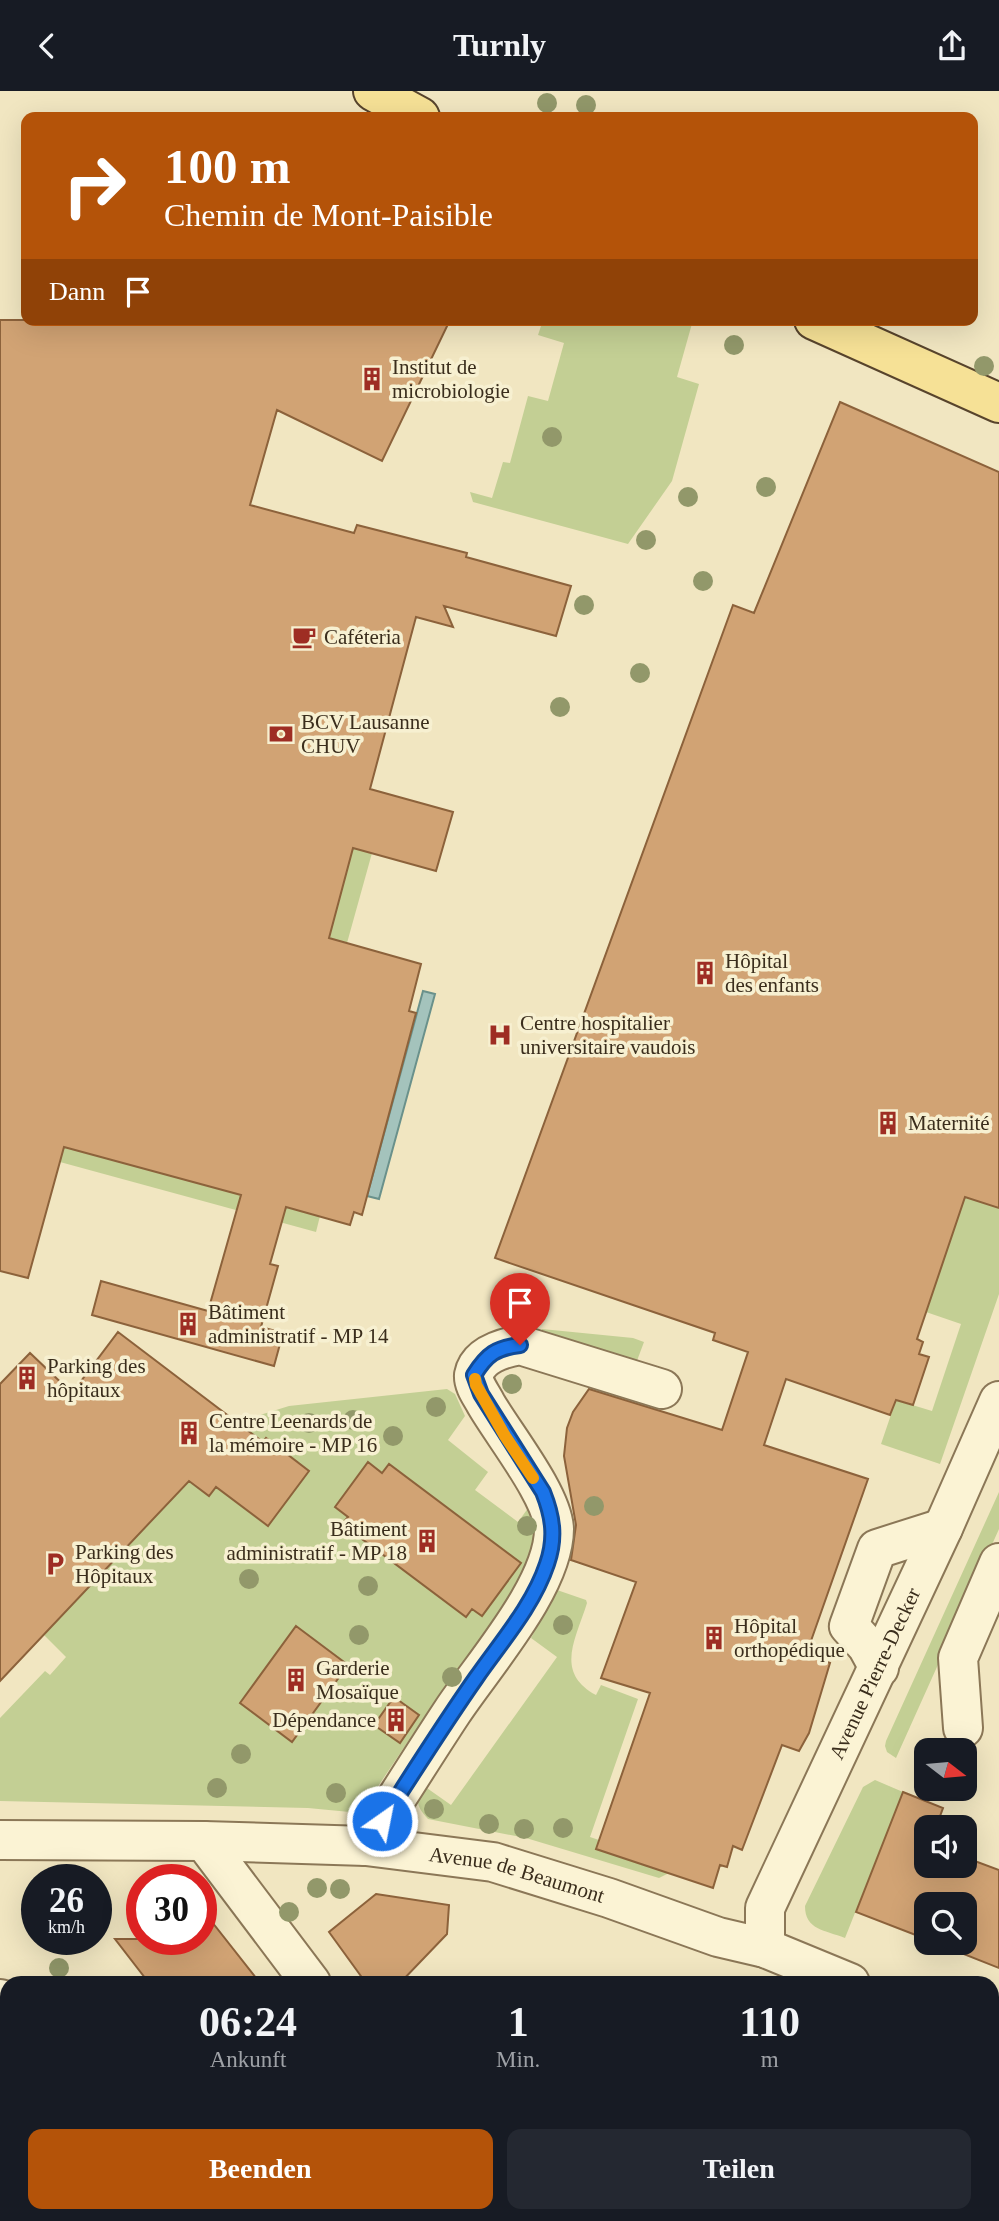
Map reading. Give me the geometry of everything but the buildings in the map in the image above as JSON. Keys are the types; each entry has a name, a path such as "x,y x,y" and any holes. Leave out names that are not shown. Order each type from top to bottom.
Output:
{"main road":[{"path":"373,91 411,112"},
{"path":"827,326 999,403"}],"street":[{"path":"366,1846 453,1710 531,1598 542,1577 551,1548 554,1528 543,1492 481,1394 474,1375 488,1356 504,1347 520,1345 662,1389"},
{"name":"Avenue Pierre-Decker","path":"765,1948 765,1907 943,1528 990,1449 999,1401"},
{"path":"879,1668 867,1646 849,1626 877,1549 943,1528"},
{"path":"962,1728 958,1658 999,1563"},
{"name":"Avenue de Beaumont","path":"0,1840 204,1841 366,1846 493,1862 609,1898 718,1937 765,1948 833,1976"},
{"path":"204,1841 306,1976"}],"green space":[{"path":"541,326 691,326 677,377 699,384 672,481 628,544 473,502 470,492 492,498 503,462 510,463 528,396 548,401 564,343 538,335"},
{"path":"353,848 372,853 347,943 329,938"},
{"path":"64,1147 320,1216 316,1232 60,1162"},
{"path":"965,1197 999,1208 999,1294 940,1464 881,1444 896,1400 932,1411 961,1324 926,1312"},
{"path":"542,1329 633,1338 644,1342 635,1366 541,1334"},
{"path":"447,1389 455,1394 465,1416 448,1440 488,1472 475,1490 518,1522 534,1500 534,1549 522,1582 447,1692 442,1691 360,1813 308,1808 0,1801 0,1718 45,1671 50,1675 66,1657 44,1635 188,1481 208,1495 216,1487 267,1526 309,1471 267,1439 257,1450 255,1436 248,1431 260,1415 289,1406"},
{"path":"999,1492 999,1529 896,1758 887,1752 886,1741"},
{"path":"557,1590 586,1600 587,1603 572,1654 575,1676 596,1695 601,1685 638,1699 590,1837 599,1840 596,1849 669,1873 659,1878 526,1838 428,1819 419,1807 418,1799 424,1786 451,1805 557,1657 531,1638"},
{"path":"875,1780 903,1792 845,1938 812,1925 805,1906 863,1787"}],"water":[{"path":"423,991 435,994 379,1199 367,1196"}],"slow traffic":[{"path":"475,1379 505,1436 533,1478"}],"place":[{"name":"Institut de microbiologie","path":"372,379"},
{"name":"Caféteria","path":"304,637"},
{"name":"BCV Lausanne CHUV","path":"281,734"},
{"name":"Hôpital des enfants","path":"705,973"},
{"name":"Centre hospitalier universitaire vaudois","path":"500,1035"},
{"name":"Maternité","path":"888,1123"},
{"name":"Bâtiment administratif - MP 14","path":"188,1324"},
{"name":"Parking des hôpitaux","path":"27,1378"},
{"name":"Centre Leenards de la mémoire - MP 16","path":"189,1433"},
{"name":"Bâtiment administratif - MP 18","path":"427,1541"},
{"name":"Parking des Hôpitaux","path":"55,1564"},
{"name":"Hôpital orthopédique","path":"714,1638"},
{"name":"Garderie Mosaïque","path":"296,1680"},
{"name":"Dépendance","path":"396,1720"}],"route":[{"path":"382,1821 453,1710 531,1598 548,1562 554,1528 550,1509 543,1492 505,1436 481,1394 474,1375 488,1356 504,1347 520,1345"}]}
